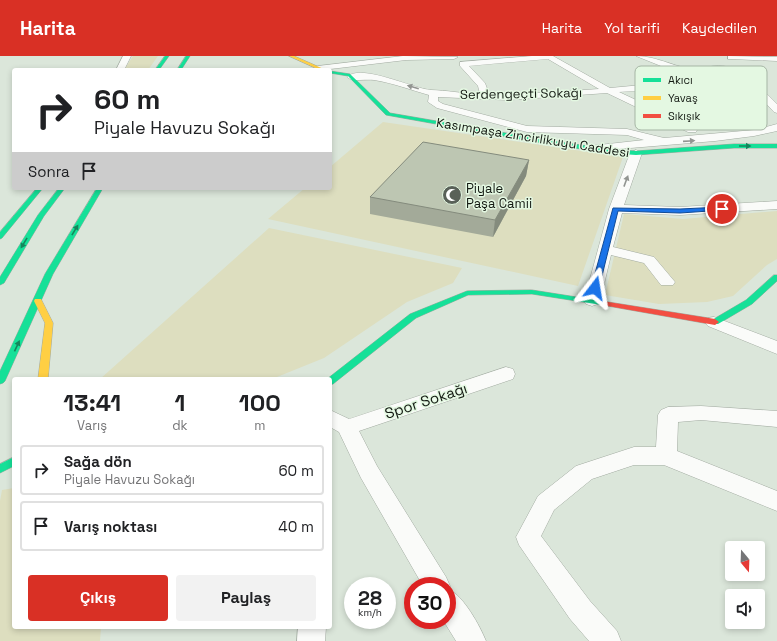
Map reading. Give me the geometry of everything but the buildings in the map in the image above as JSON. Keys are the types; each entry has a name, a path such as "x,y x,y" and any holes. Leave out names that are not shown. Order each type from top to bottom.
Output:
{"street":[{"path":"121,68 127,56"},
{"path":"158,68 167,56"},
{"path":"180,68 188,56"},
{"path":"291,56 320,68"},
{"path":"640,56 668,66"},
{"path":"733,66 730,56 774,58"},
{"path":"332,70 406,58 454,57"},
{"path":"485,96 482,84 463,64 523,57 549,57 607,90 635,103"},
{"path":"332,72 349,75 351,77"},
{"name":"Serdengeçti Sokağı","path":"351,77 377,77 445,94 485,96 549,95 635,87"},
{"name":"Kasımpaşa Zincirlikuyu Caddesi","path":"351,77 388,114 547,142 594,148 608,152 636,153 734,146 777,146"},
{"path":"767,91 771,91"},
{"path":"434,92 433,102 440,106 527,129 627,132 666,142"},
{"path":"767,99 777,110"},
{"path":"594,148 615,145 711,139 777,128"},
{"path":"592,301 616,209 636,153"},
{"path":"0,237 26,203 38,190"},
{"path":"0,283 41,215 60,190"},
{"path":"0,382 49,274 99,190"},
{"path":"616,209 680,211 777,205"},
{"path":"605,249 649,260 667,282"},
{"path":"714,322 749,302 777,277"},
{"path":"332,380 353,362 413,316 468,293 532,292 714,322 777,348"},
{"path":"38,300 49,323 43,377"},
{"name":"Spor Sokağı","path":"338,423 506,374"},
{"path":"666,456 668,415 701,413 777,419"},
{"path":"338,423 370,472 432,577"},
{"path":"607,641 580,610 528,537 546,503 584,472 634,456 666,456 777,501"},
{"path":"0,469 12,462"},
{"path":"456,616 472,641"},
{"path":"311,641 312,629"}],"green space":[{"path":"133,56 158,56 149,68 125,68"},
{"path":"383,122 623,157 578,286 268,219 303,190 332,190 332,165"},
{"path":"777,211 777,259 767,265 733,296 707,302 659,304 605,295 624,214 683,219"},
{"path":"269,228 462,268 453,283 407,302 324,358 277,377 102,377"},
{"path":"12,488 12,629 101,629 100,641 0,641 0,501 2,490"}],"traffic: fast":[{"path":"158,68 167,56"},
{"path":"180,68 188,56"},
{"path":"332,72 349,75 388,114 547,142 608,151 636,153 734,146 777,146"},
{"path":"0,237 38,190"},
{"path":"0,283 41,215 60,190"},
{"path":"0,381 49,274 99,190"},
{"path":"715,322 749,302 777,277"},
{"path":"332,380 413,316 467,293 532,292 602,303"},
{"path":"0,469 12,462"}],"traffic: slow":[{"path":"291,56 319,68"},
{"path":"38,301 49,323 43,377"}],"traffic: jam":[{"path":"602,303 715,322"}],"place":[{"name":"Piyale Paşa Camii","path":"452,195"}],"route":[{"path":"595,288 616,209 680,211 722,209"}]}
